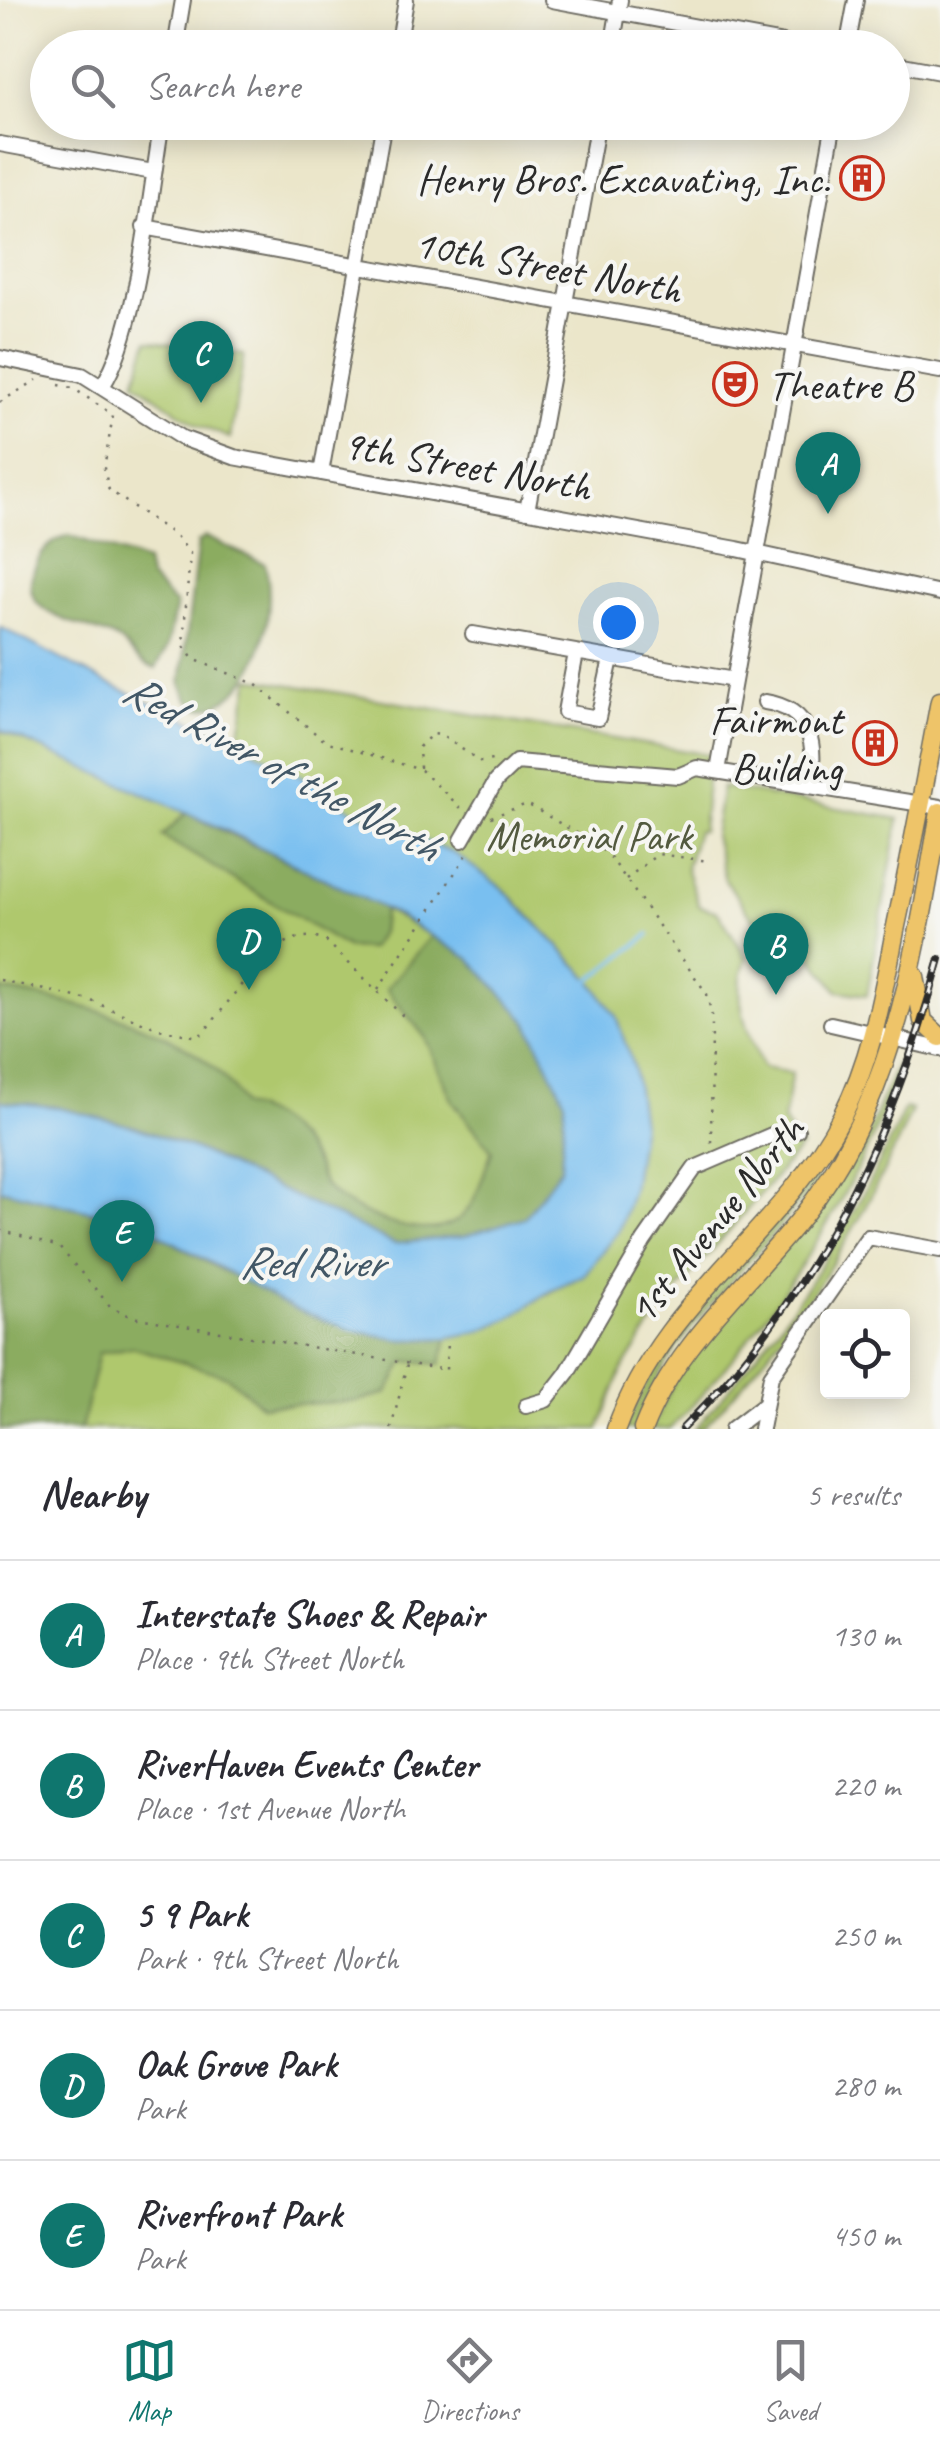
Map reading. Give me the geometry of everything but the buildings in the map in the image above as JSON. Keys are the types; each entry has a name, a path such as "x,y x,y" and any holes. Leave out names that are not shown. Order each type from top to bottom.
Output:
{"main road":[{"name":"1st Avenue North","path":"643,1429 670,1375 707,1324 800,1219 835,1171 870,1106 895,1040 922,914 934,808 940,701"},
{"name":"1st Avenue North","path":"616,1429 644,1364 680,1313 795,1188 842,1116 874,1037 934,808"},
{"path":"922,914 914,987 923,1022 940,1037"}],"street":[{"path":"178,30 183,0"},
{"path":"401,30 406,0"},
{"path":"552,0 619,6 728,30"},
{"path":"851,30 856,0"},
{"path":"910,66 940,72"},
{"path":"103,385 122,346 159,140"},
{"path":"322,473 381,140"},
{"path":"527,511 595,140"},
{"path":"718,771 831,140"},
{"path":"0,144 153,172"},
{"name":"10th Street North","path":"144,227 940,371"},
{"name":"9th Street North","path":"0,358 58,368 103,385 162,427 206,450 940,593"},
{"path":"474,634 734,680"},
{"path":"576,652 565,712 598,718 611,658"},
{"path":"766,702 795,710 805,721 814,757 809,786"},
{"path":"466,844 474,818 496,781 516,762 678,776 697,768 934,808"},
{"path":"831,1024 874,1037 940,1049"},
{"path":"526,1406 546,1400 567,1373 644,1240 696,1168 774,1134 796,1130"},
{"path":"761,1429 771,1376 868,1237 940,1250"},
{"path":"732,1429 766,1403"}],"path":[{"path":"0,402 38,380"},
{"path":"55,384 73,388 112,415 103,480 115,498 186,546 192,563 183,645 193,659 245,678 326,741 421,770 485,824 494,814 516,804 534,806 598,845 707,994 712,1017 711,1161"},
{"path":"421,770 419,747 432,734 441,734 481,762 516,762"},
{"path":"378,989 412,940 466,844"},
{"path":"625,880 658,854 709,861"},
{"path":"0,980 90,1000 158,1028 198,1036 280,944 307,934 324,939 404,1017"},
{"path":"0,1230 59,1248 110,1306 132,1317 446,1370 448,1338"},
{"path":"391,1429 407,1364"}],"green space":[{"path":"148,340 244,355 230,438 197,425 135,382"},
{"path":"69,535 146,562 149,577 176,605 167,648 156,668 140,661 119,641 56,616 34,597 31,583 39,559 49,546"},
{"path":"206,537 265,564 269,606 260,652 250,673 237,690 220,702 200,708 188,699 181,684 198,542"},
{"name":"Memorial Park","path":"250,678 710,755 702,831 697,831 686,868 699,906 718,912 747,958 740,985 747,1028 763,1068 792,1073 783,1121 801,1147 663,1307 621,1372 599,1429 0,1429 0,1189 447,1338 501,1319 584,1275 590,979 502,887 353,811 307,779 238,742"},
{"path":"0,730 298,865 470,959 525,1217 394,1244 56,1107 0,1101"},
{"path":"722,787 899,819 867,995 838,991 807,951 769,941 725,880 714,836"},
{"path":"186,813 384,908 381,932 370,949 348,948 162,836"},
{"path":"431,936 470,959 527,1021 565,1100 561,1168 525,1217 465,1236 394,1244 195,1149 135,1127 56,1107 0,1101 0,990 65,1002 137,1024 201,1058 225,1080 242,1106 264,1113 291,1133 313,1160 326,1187 355,1208 414,1228 451,1224 473,1200 492,1151 452,1100 425,1037 386,989"},
{"path":"898,1062 894,1085 864,1156 792,1280 734,1357 670,1429 651,1429 682,1366 845,1172 867,1135"},
{"path":"905,1108 912,1110 891,1156 822,1279 736,1392 702,1429 695,1429 758,1353 813,1277 861,1198"},
{"path":"812,1175 818,1180 691,1328 649,1393 634,1429 625,1429 666,1344"},
{"path":"0,1189 139,1223 221,1270 402,1340 447,1338 441,1364 405,1361 387,1393 358,1401 262,1406 227,1376 132,1347 99,1353 81,1429 0,1429"}],"water":[{"name":"Red River","path":"0,627 109,684 238,742 307,779 353,811 454,853 502,888 590,979 616,1016 634,1069 642,1123 632,1189 619,1230 584,1275 481,1331 447,1338 402,1340 350,1330 294,1309 139,1223 0,1189 0,1101 56,1107 135,1127 194,1149 394,1244 465,1236 525,1217 561,1168 565,1101 527,1021 470,959 395,914 232,833 0,730"}],"waterway":[{"path":"589,981 649,935"}],"railway":[{"path":"682,1429 771,1325 842,1211 898,1089 940,959"}],"place":[{"name":"Henry Bros. Excavating, Inc.","path":"862,178"},
{"name":"Theatre B","path":"735,384"},
{"name":"5 9 Park","path":"201,403"},
{"name":"Interstate Shoes & Repair","path":"828,514"},
{"name":"Fairmont Building","path":"875,743"},
{"name":"Oak Grove Park","path":"249,990"},
{"name":"RiverHaven Events Center","path":"776,995"},
{"name":"Riverfront Park","path":"122,1282"}],"water label":[{"name":"Red River of the North","path":"282,766"}]}
